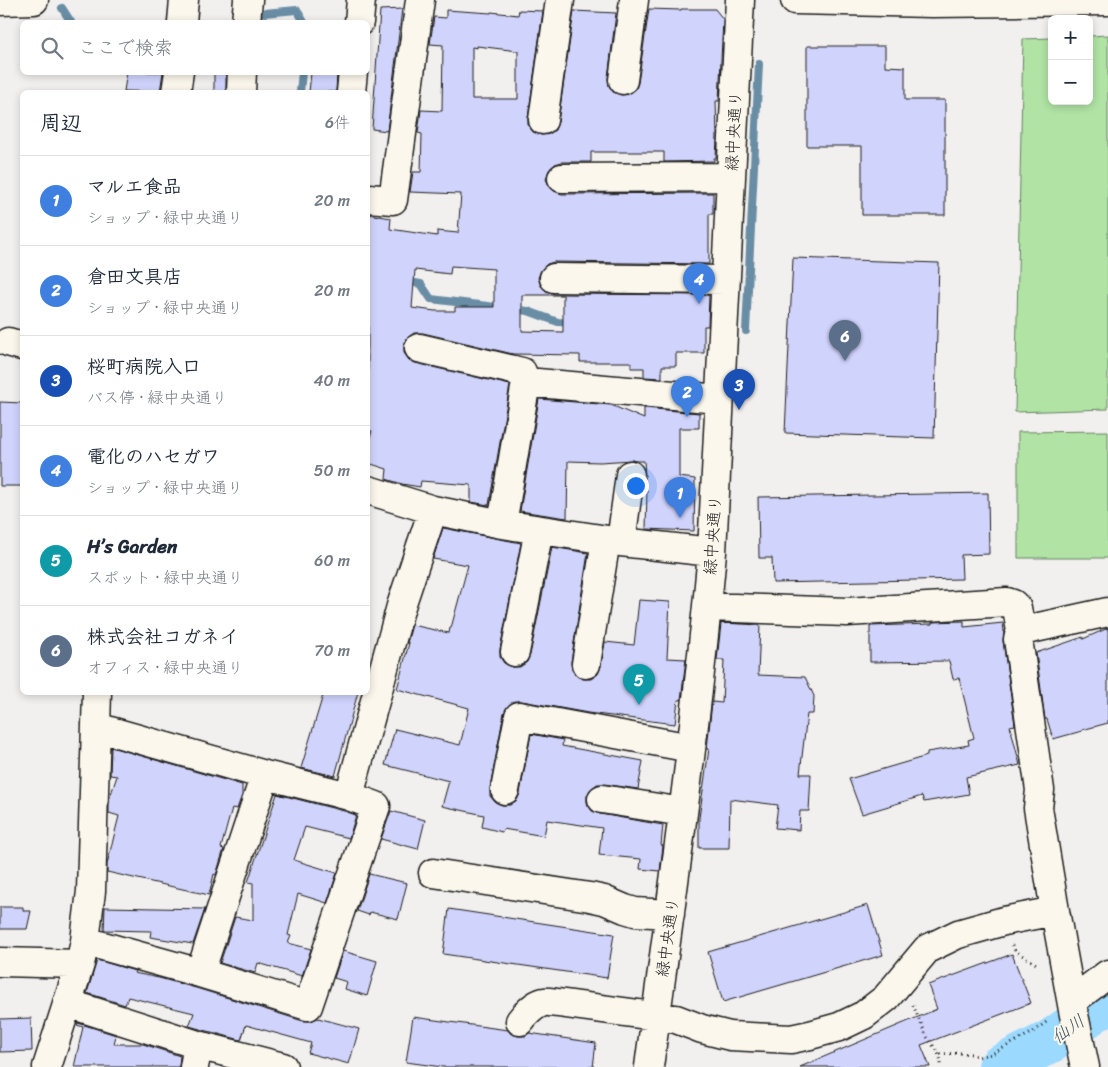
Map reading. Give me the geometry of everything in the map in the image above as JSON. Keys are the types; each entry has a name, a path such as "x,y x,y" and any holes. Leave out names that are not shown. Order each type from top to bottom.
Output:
{"street":[{"path":"0,1 34,0"},
{"path":"182,20 184,0"},
{"path":"246,20 248,0"},
{"path":"359,20 362,0"},
{"path":"370,198 393,200 420,0"},
{"path":"543,120 560,0"},
{"path":"623,80 634,0"},
{"name":"緑中央通り","path":"649,1067 691,748 712,552 740,0"},
{"path":"795,0 1108,1"},
{"path":"176,90 179,75"},
{"path":"241,90 242,75"},
{"path":"351,90 353,75"},
{"path":"562,178 731,176"},
{"path":"554,278 725,280"},
{"path":"420,348 522,372 526,382 502,524"},
{"path":"526,382 720,399"},
{"path":"586,664 630,475"},
{"path":"370,491 433,510 502,524 614,541 712,552"},
{"path":"349,796 401,606 433,510"},
{"path":"515,652 539,530"},
{"path":"707,607 847,612 1007,602 1013,604 1016,608 1021,631 1018,640 1040,790 1038,808 1055,912 1065,1010 1082,1055"},
{"path":"1021,631 1108,612"},
{"path":"47,1067 82,952 91,891 97,695"},
{"path":"505,790 519,716 691,748"},
{"path":"0,962 82,952 200,973 308,1006 376,806 349,796 265,775 96,727"},
{"path":"200,973 265,775"},
{"path":"602,799 683,812"},
{"path":"433,873 590,897 604,900 635,912 670,914"},
{"path":"520,1021 524,1015 543,1002 676,1019 702,1029 730,1036 792,1039 839,1027 864,1014 886,998 927,949 958,934 1007,920 1055,912"},
{"path":"1065,1010 1108,974"},
{"path":"67,1003 196,1056 283,1067"}],"path":[{"path":"1007,920 1010,941 1015,951 1040,966"},
{"path":"896,987 909,996 927,1036 940,1054 941,1067"},
{"path":"940,1054 960,1053 972,1054 978,1057 992,1054 1033,1032 1065,1010"}],"green space":[{"path":"1108,35 1108,409 1015,412 1023,39 1048,38 1048,105 1093,105 1093,36"},
{"path":"1108,431 1108,558 1018,558 1018,432"}],"building":[{"path":"402,9 387,131 372,129 380,10"},
{"path":"649,9 715,9 723,19 719,101 716,101 716,158 714,158 714,161 664,162 664,152 591,152 591,162 562,162 555,164 549,170 546,179 554,191 562,194 713,193 713,214 709,214 709,264 554,262 547,264 541,270 538,278 541,286 546,291 554,294 709,295 708,326 704,326 704,353 676,353 676,366 662,366 662,378 644,377 644,368 631,368 631,362 580,362 580,355 513,354 423,333 414,333 407,338 404,345 404,353 409,360 510,385 489,505 471,502 471,485 421,481 420,487 386,479 387,469 370,464 370,438 372,431 370,430 370,214 391,218 390,229 437,236 437,231 458,233 461,194 410,192 413,172 421,172 422,134 418,133 421,110 442,111 443,45 430,44 434,17 446,18 446,10 518,15 519,10 543,11 528,118 528,125 533,132 541,135 549,134 555,130 558,122 574,11 616,13 608,78 609,86 613,92 621,95 629,94 636,89","holes":["472,47 518,51 518,99 472,99","451,266 494,269 494,307 455,307 455,311 412,308 415,270 450,274","522,295 563,295 563,332 522,331"]},
{"path":"807,46 885,46 885,66 905,67 905,100 945,100 945,215 862,215 862,146 807,146"},
{"path":"127,75 163,75 160,90 124,90"},
{"path":"214,75 226,75 226,90 214,90"},
{"path":"311,75 337,75 336,90 309,90"},
{"path":"793,258 939,263 934,438 785,433"},
{"path":"539,399 611,405 644,419 644,408 699,413 699,428 679,428 679,477 695,479 694,531 646,529 647,490 644,489 644,461 568,461 567,518 520,511"},
{"path":"0,402 20,403 20,486 0,486"},
{"path":"988,493 989,554 961,555 962,579 773,583 772,558 759,558 758,497"},
{"path":"443,528 521,543 500,649 500,657 504,663 512,667 520,667 527,662 530,655 552,547 588,553 571,662 572,670 583,679 591,679 598,674 605,642 634,645 639,600 670,602 667,658 686,659 681,700 678,700 675,724 514,701 504,713 490,788 490,796 495,802 502,805 510,805 517,800 531,734 563,740 562,746 643,761 638,789 597,784 590,790 587,796 587,804 592,811 600,814 663,825 660,871 640,869 641,859 599,855 602,828 547,820 544,836 503,829 502,832 482,827 484,815 442,806 449,781 385,765 395,729 460,745 469,708 397,689 412,625 449,633 451,628 468,565 433,559"},
{"path":"964,621 964,627 1003,623 1003,641 1015,725 1010,726 1020,765 966,777 969,794 924,802 922,796 862,814 849,779 927,756 927,752 969,745 968,740 974,738 959,678 953,679 949,661 870,662 870,626"},
{"path":"722,623 760,625 758,675 805,677 814,696 813,714 807,714 800,774 811,774 809,811 800,811 799,830 775,828 778,805 730,799 729,848 699,848 699,818 709,749 707,749 712,702 722,703 724,660 717,660"},
{"path":"1108,628 1108,723 1053,739 1047,719 1045,719 1036,653 1083,637 1083,639"},
{"path":"323,695 357,695 335,776 301,768"},
{"path":"111,747 242,785 242,795 237,809 232,808 221,848 224,849 216,875 214,874 209,895 107,872 107,864 119,816 109,813 109,800 117,776 110,775"},
{"path":"277,794 356,815 349,838 305,827 294,860 337,873 327,903 298,894 288,935 291,936 288,943 311,949 302,976 258,963 255,973 220,963 235,917 253,920 253,883 248,882"},
{"path":"391,811 425,820 418,849 381,839"},
{"path":"369,874 407,883 398,919 370,912 369,915 357,911"},
{"path":"868,905 883,955 723,1002 708,952"},
{"path":"0,907 23,907 23,911 31,911 27,929 0,929"},
{"path":"105,907 205,909 193,944 150,937 151,931 104,930"},
{"path":"449,909 614,934 607,978 443,954"},
{"path":"343,951 377,961 367,996 345,989 347,982 334,978"},
{"path":"1012,954 1031,1003 921,1045 930,1067 800,1067 937,1009 928,985"},
{"path":"97,960 135,971 134,973 196,988 303,1021 311,1021 318,1018 359,1029 349,1064 308,1053 311,1043 246,1025 241,1040 189,1026 194,1013 128,997 125,1005 87,993"},
{"path":"413,1017 508,1030 511,1034 518,1036 526,1036 529,1033 596,1043 593,1067 442,1067 406,1062"},
{"path":"31,1018 32,1051 0,1052 0,1019"},
{"path":"78,1023 116,1035 114,1044 143,1044 180,1056 179,1067 74,1067 83,1027 77,1025"}],"waterway":[{"path":"62,8 70,20"},
{"path":"264,13 297,10 303,20"},
{"path":"746,331 759,64"},
{"path":"300,90 302,75"},
{"path":"404,281 421,284 431,299 528,311 558,322 573,323"},
{"name":"仙川","path":"1000,1067 1051,1041 1108,1001"}],"place":[{"name":"電化のハセガワ","path":"699,304"},
{"name":"株式会社コガネイ","path":"845,361"},
{"name":"桜町病院入口","path":"739,410"},
{"name":"倉田文具店","path":"687,417"},
{"name":"マルエ食品","path":"680,518"},
{"name":"H’s Garden","path":"639,705"}]}
